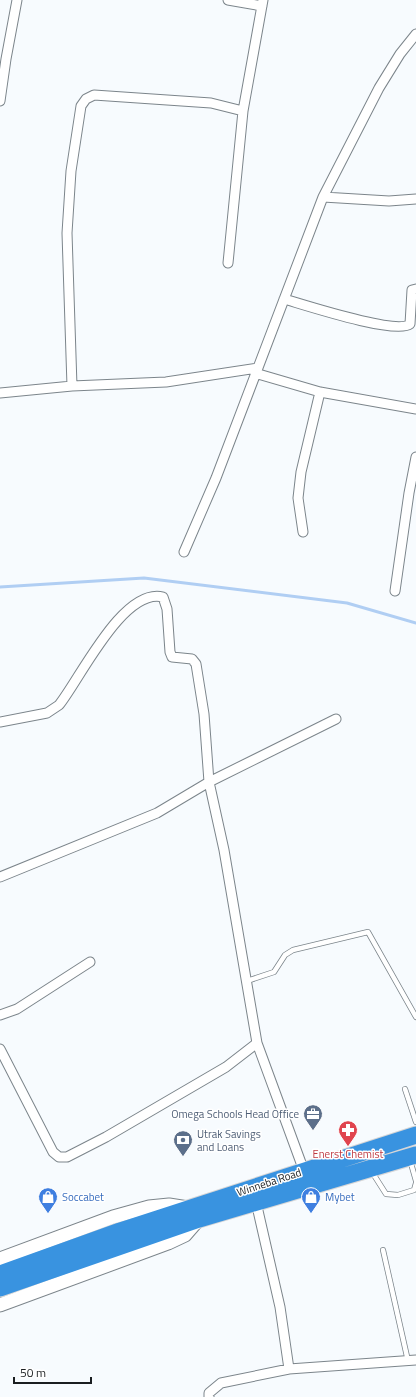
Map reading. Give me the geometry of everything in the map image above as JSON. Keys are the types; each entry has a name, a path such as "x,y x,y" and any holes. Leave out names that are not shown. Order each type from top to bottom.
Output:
{"highway":[{"name":"Winneba Road","path":"0,1274 195,1213 304,1171 416,1134"},
{"name":"Winneba Road","path":"195,1213 256,1202 412,1156"},
{"name":"Winneba Road","path":"0,1288 122,1237"}],"main road":[{"name":"Winneba Road","path":"0,1259 113,1217 149,1207 169,1205 195,1213"},
{"path":"0,1305 168,1243 185,1235 195,1213"}],"street":[{"path":"0,100 3,59 17,0"},
{"path":"228,0 262,3 243,111 228,263"},
{"path":"184,552 216,478 323,197 379,88 400,54 416,34"},
{"path":"72,386 67,233 70,171 81,106 86,99 94,95 211,103 243,111"},
{"path":"323,197 389,201 416,199"},
{"path":"284,299 359,321 404,328 410,324 412,290 416,289"},
{"path":"0,393 72,386 166,382 257,370 320,392 416,409"},
{"path":"303,532 298,498 301,472 320,392"},
{"path":"395,591 409,493 416,458"},
{"path":"0,722 47,713 59,705 68,694 112,625 133,605 142,600 150,597 163,597 167,609 168,640 172,657 192,659 196,664 204,714 209,782 224,850 257,1043 304,1171"},
{"path":"0,877 157,813 209,782 336,719"},
{"path":"0,1015 17,1009 90,962"},
{"path":"0,1050 53,1152 59,1157 67,1157 106,1137 226,1067 257,1043"},
{"path":"256,1202 280,1307 289,1369"},
{"path":"208,1397 209,1393 221,1383 289,1369 412,1361"}],"lane":[{"path":"247,981 274,972 285,955 293,950 368,932 416,1017"},
{"path":"405,1089 416,1122"},
{"path":"370,1169 386,1194 398,1195 414,1190 416,1182 412,1156"},
{"path":"383,1250 412,1361"}],"waterway":[{"path":"0,587 144,578 347,603 416,623"}],"place":[{"name":"Omega Schools Head Office","path":"313,1131"},
{"name":"Enerst Chemist","path":"348,1147"},
{"name":"Utrak Savings and Loans","path":"183,1157"},
{"name":"Soccabet","path":"48,1214"},
{"name":"Mybet","path":"311,1214"}]}
